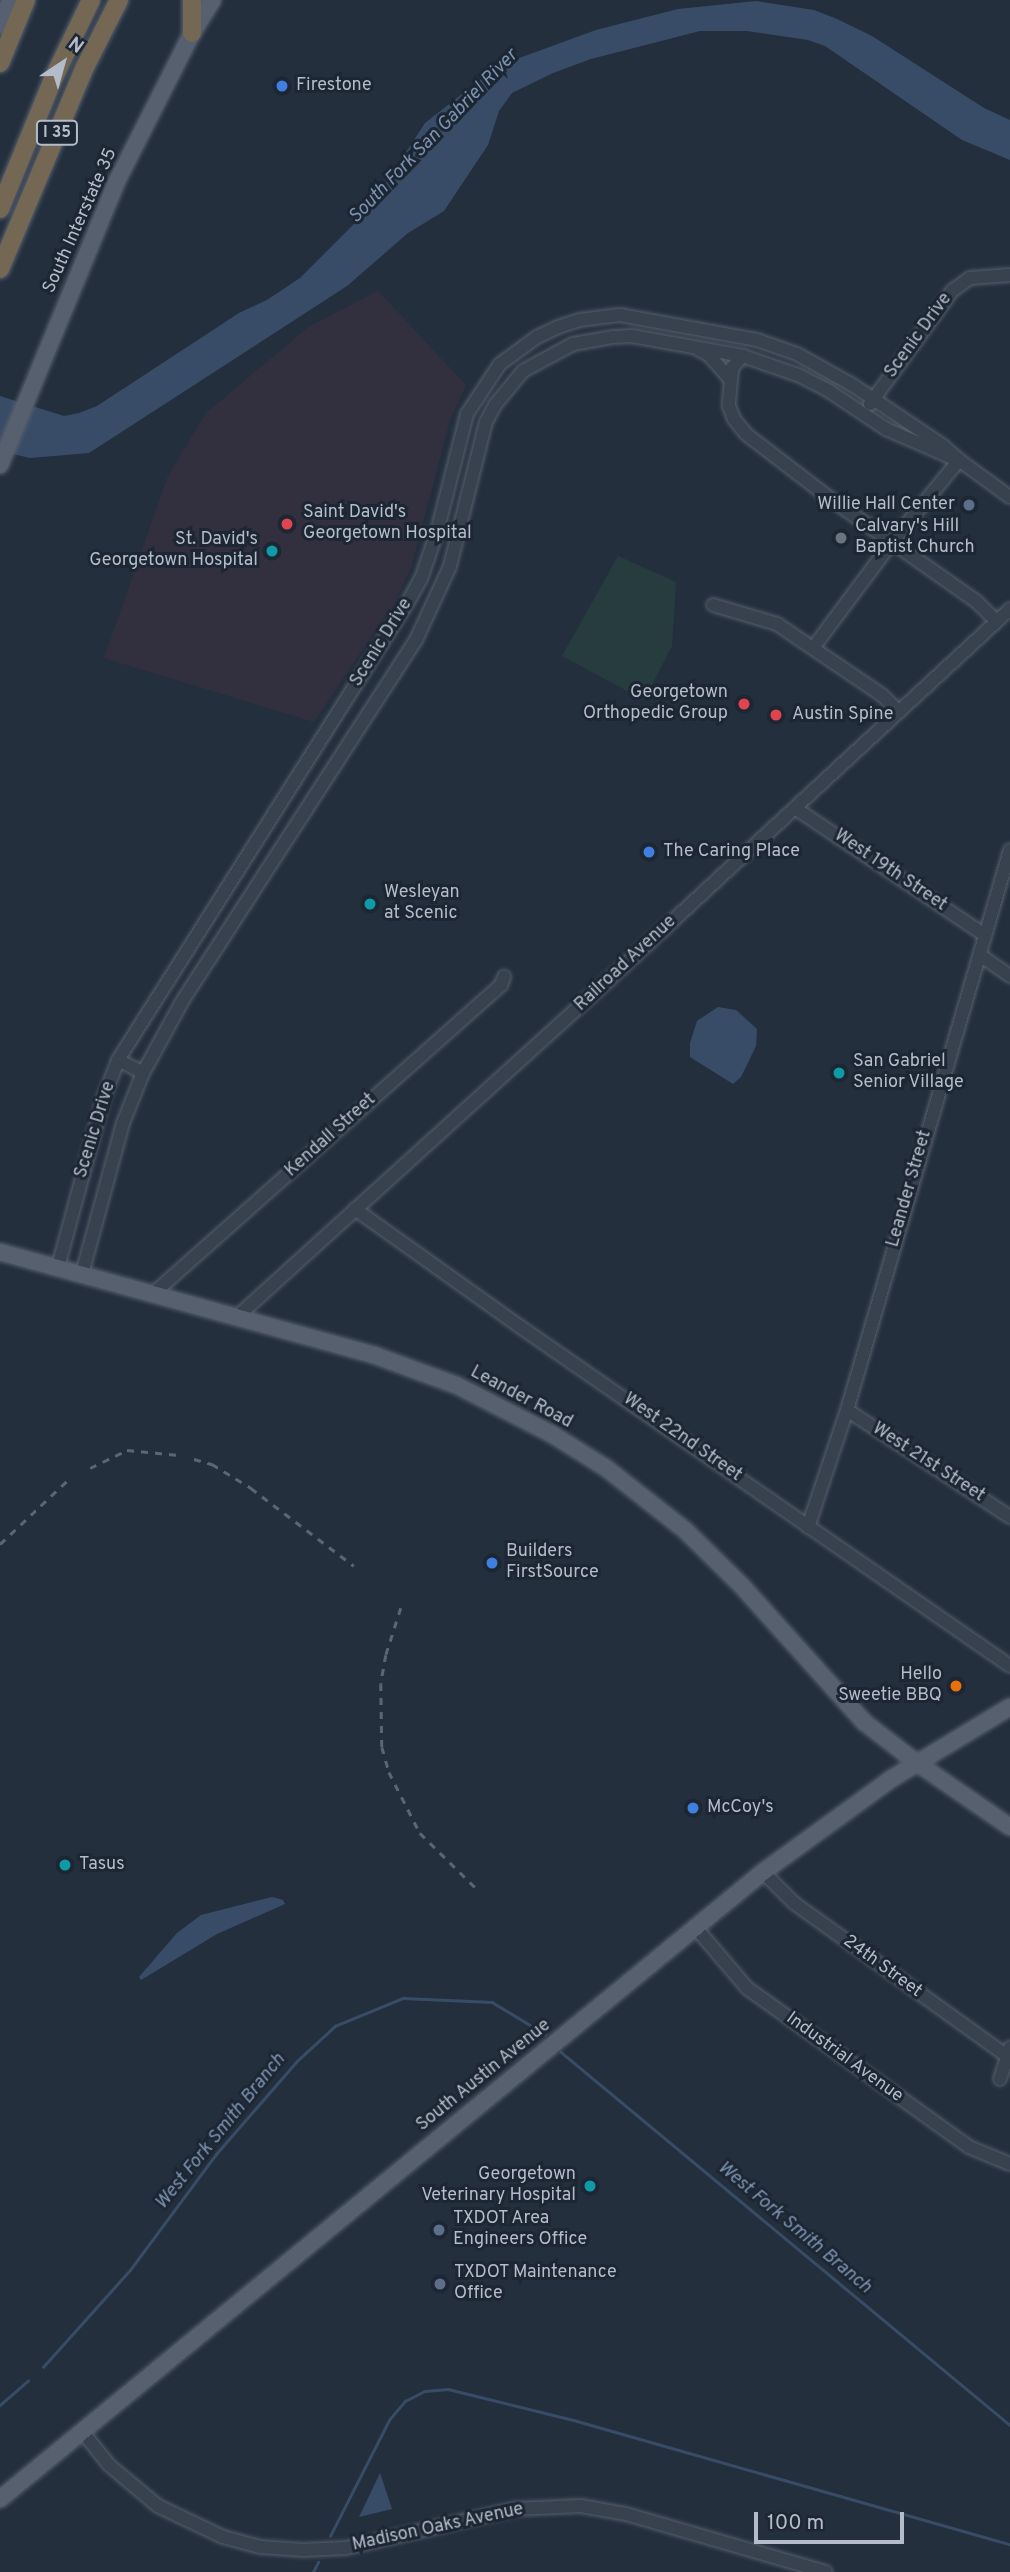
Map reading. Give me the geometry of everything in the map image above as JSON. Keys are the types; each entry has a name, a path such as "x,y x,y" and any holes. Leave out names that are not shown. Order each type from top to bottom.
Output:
{"highway":[{"path":"0,63 26,0"},
{"name":"I 35","path":"0,209 54,77 91,0"},
{"name":"I 35","path":"0,269 85,66 119,0"},
{"path":"192,0 192,33"}],"main road":[{"path":"0,25 10,0"},
{"name":"South Interstate 35","path":"0,465 117,181 192,33 213,0"},
{"name":"Leander Road","path":"0,1252 374,1355 439,1378 551,1433 606,1468 654,1504 712,1555 864,1722 917,1763 1010,1827"},
{"name":"South Austin Avenue","path":"0,2498 763,1872 917,1763 1010,1707"}],"street":[{"name":"Scenic Drive","path":"82,1274 123,1123 142,1073 199,976 416,640 450,566 486,422 502,395 523,371 557,350 591,339 632,336 743,356 799,375 864,413 952,291 970,278 1010,275"},
{"name":"Scenic Drive","path":"58,1267 104,1097 118,1060 421,579 459,436 476,397 500,364 537,337 558,327 579,320 620,315 757,340 797,354 874,398"},
{"path":"690,345 709,355 729,378"},
{"path":"743,356 732,368 729,378 729,405 734,419 746,434 832,500 976,602 996,621"},
{"path":"874,398 1010,497"},
{"path":"864,413 886,429 959,460"},
{"path":"813,648 892,542 959,460"},
{"path":"428,556 450,566"},
{"path":"713,605 777,624 882,695 899,712"},
{"name":"Railroad Avenue","path":"238,1316 1010,609"},
{"path":"394,625 416,640"},
{"path":"334,719 354,733"},
{"name":"West 19th Street","path":"795,808 985,935"},
{"path":"269,821 290,835"},
{"name":"Leander Street","path":"808,1527 847,1409 1010,850"},
{"path":"980,955 1010,976"},
{"path":"178,962 199,976"},
{"name":"Kendall Street","path":"154,1293 501,985 504,977"},
{"path":"118,1060 142,1073"},
{"name":"West 22nd Street","path":"355,1209 1010,1666"},
{"name":"West 21st Street","path":"847,1409 1010,1517"},
{"name":"24th Street","path":"763,1872 794,1903 1009,2052"},
{"name":"Industrial Avenue","path":"696,1928 747,1988 969,2147 1010,2164"},
{"path":"1000,2079 1009,2052"},
{"name":"Madison Oaks Avenue","path":"81,2430 109,2465 158,2506 223,2537 261,2547 303,2550 346,2548 515,2509 570,2505 626,2514 826,2572"}],"shaded area":[{"name":"Saint David's Georgetown Hospital","path":"378,291 466,385 450,420 411,568 395,601 314,722 104,658 168,476 206,413 310,326"}],"green space":[{"path":"618,556 676,582 672,646 644,700 562,656"}],"water":[{"name":"South Fork San Gabriel River","path":"756,1 814,10 837,19 872,36 984,108 1010,120 1010,160 962,140 825,46 808,40 747,31 700,31 591,59 553,73 512,93 499,111 488,145 444,211 408,233 347,286 89,453 30,458 0,451 0,396 64,416 97,406 239,313 267,300 300,278 369,209 425,123 480,80 511,61 596,30 678,9"},
{"path":"718,1007 736,1010 757,1029 756,1046 741,1077 733,1084 690,1057 690,1043 697,1021"},
{"path":"272,1897 283,1900 285,1904 217,1934 141,1980 139,1977 177,1933 201,1915"},
{"path":"380,2473 392,2509 359,2517"}],"waterway":[{"name":"West Fork Smith Branch","path":"43,2367 130,2270 216,2154 297,2061 335,2026 403,1998 492,2002 545,2034"},
{"name":"West Fork Smith Branch","path":"561,2052 1010,2425"},
{"name":"West Fork Smith Branch","path":"0,2405 28,2381"},
{"path":"330,2536 389,2420 405,2401 425,2391 448,2389 577,2421 1010,2544"},
{"path":"313,2572 318,2562"}],"railway":[{"path":"90,1468 127,1450 179,1455"},
{"path":"194,1459 212,1464 251,1488 354,1566"},
{"path":"0,1544 68,1480"},
{"path":"401,1608 386,1655 381,1684 382,1747 389,1772 420,1833 478,1890"}],"place":[{"name":"Firestone","path":"282,86"},
{"name":"Willie Hall Center","path":"969,505"},
{"name":"Saint David's Georgetown Hospital","path":"287,524"},
{"name":"Calvary's Hill Baptist Church","path":"841,538"},
{"name":"St. David's Georgetown Hospital","path":"272,551"},
{"name":"Georgetown Orthopedic Group","path":"744,704"},
{"name":"Austin Spine","path":"776,715"},
{"name":"The Caring Place","path":"649,852"},
{"name":"Wesleyan at Scenic","path":"370,904"},
{"name":"San Gabriel Senior Village","path":"839,1073"},
{"name":"Builders FirstSource","path":"492,1563"},
{"name":"Hello Sweetie BBQ","path":"956,1686"},
{"name":"McCoy's","path":"693,1808"},
{"name":"Tasus","path":"65,1865"},
{"name":"Georgetown Veterinary Hospital","path":"590,2186"},
{"name":"TXDOT Area Engineers Office","path":"439,2230"},
{"name":"TXDOT Maintenance Office","path":"440,2284"}]}
